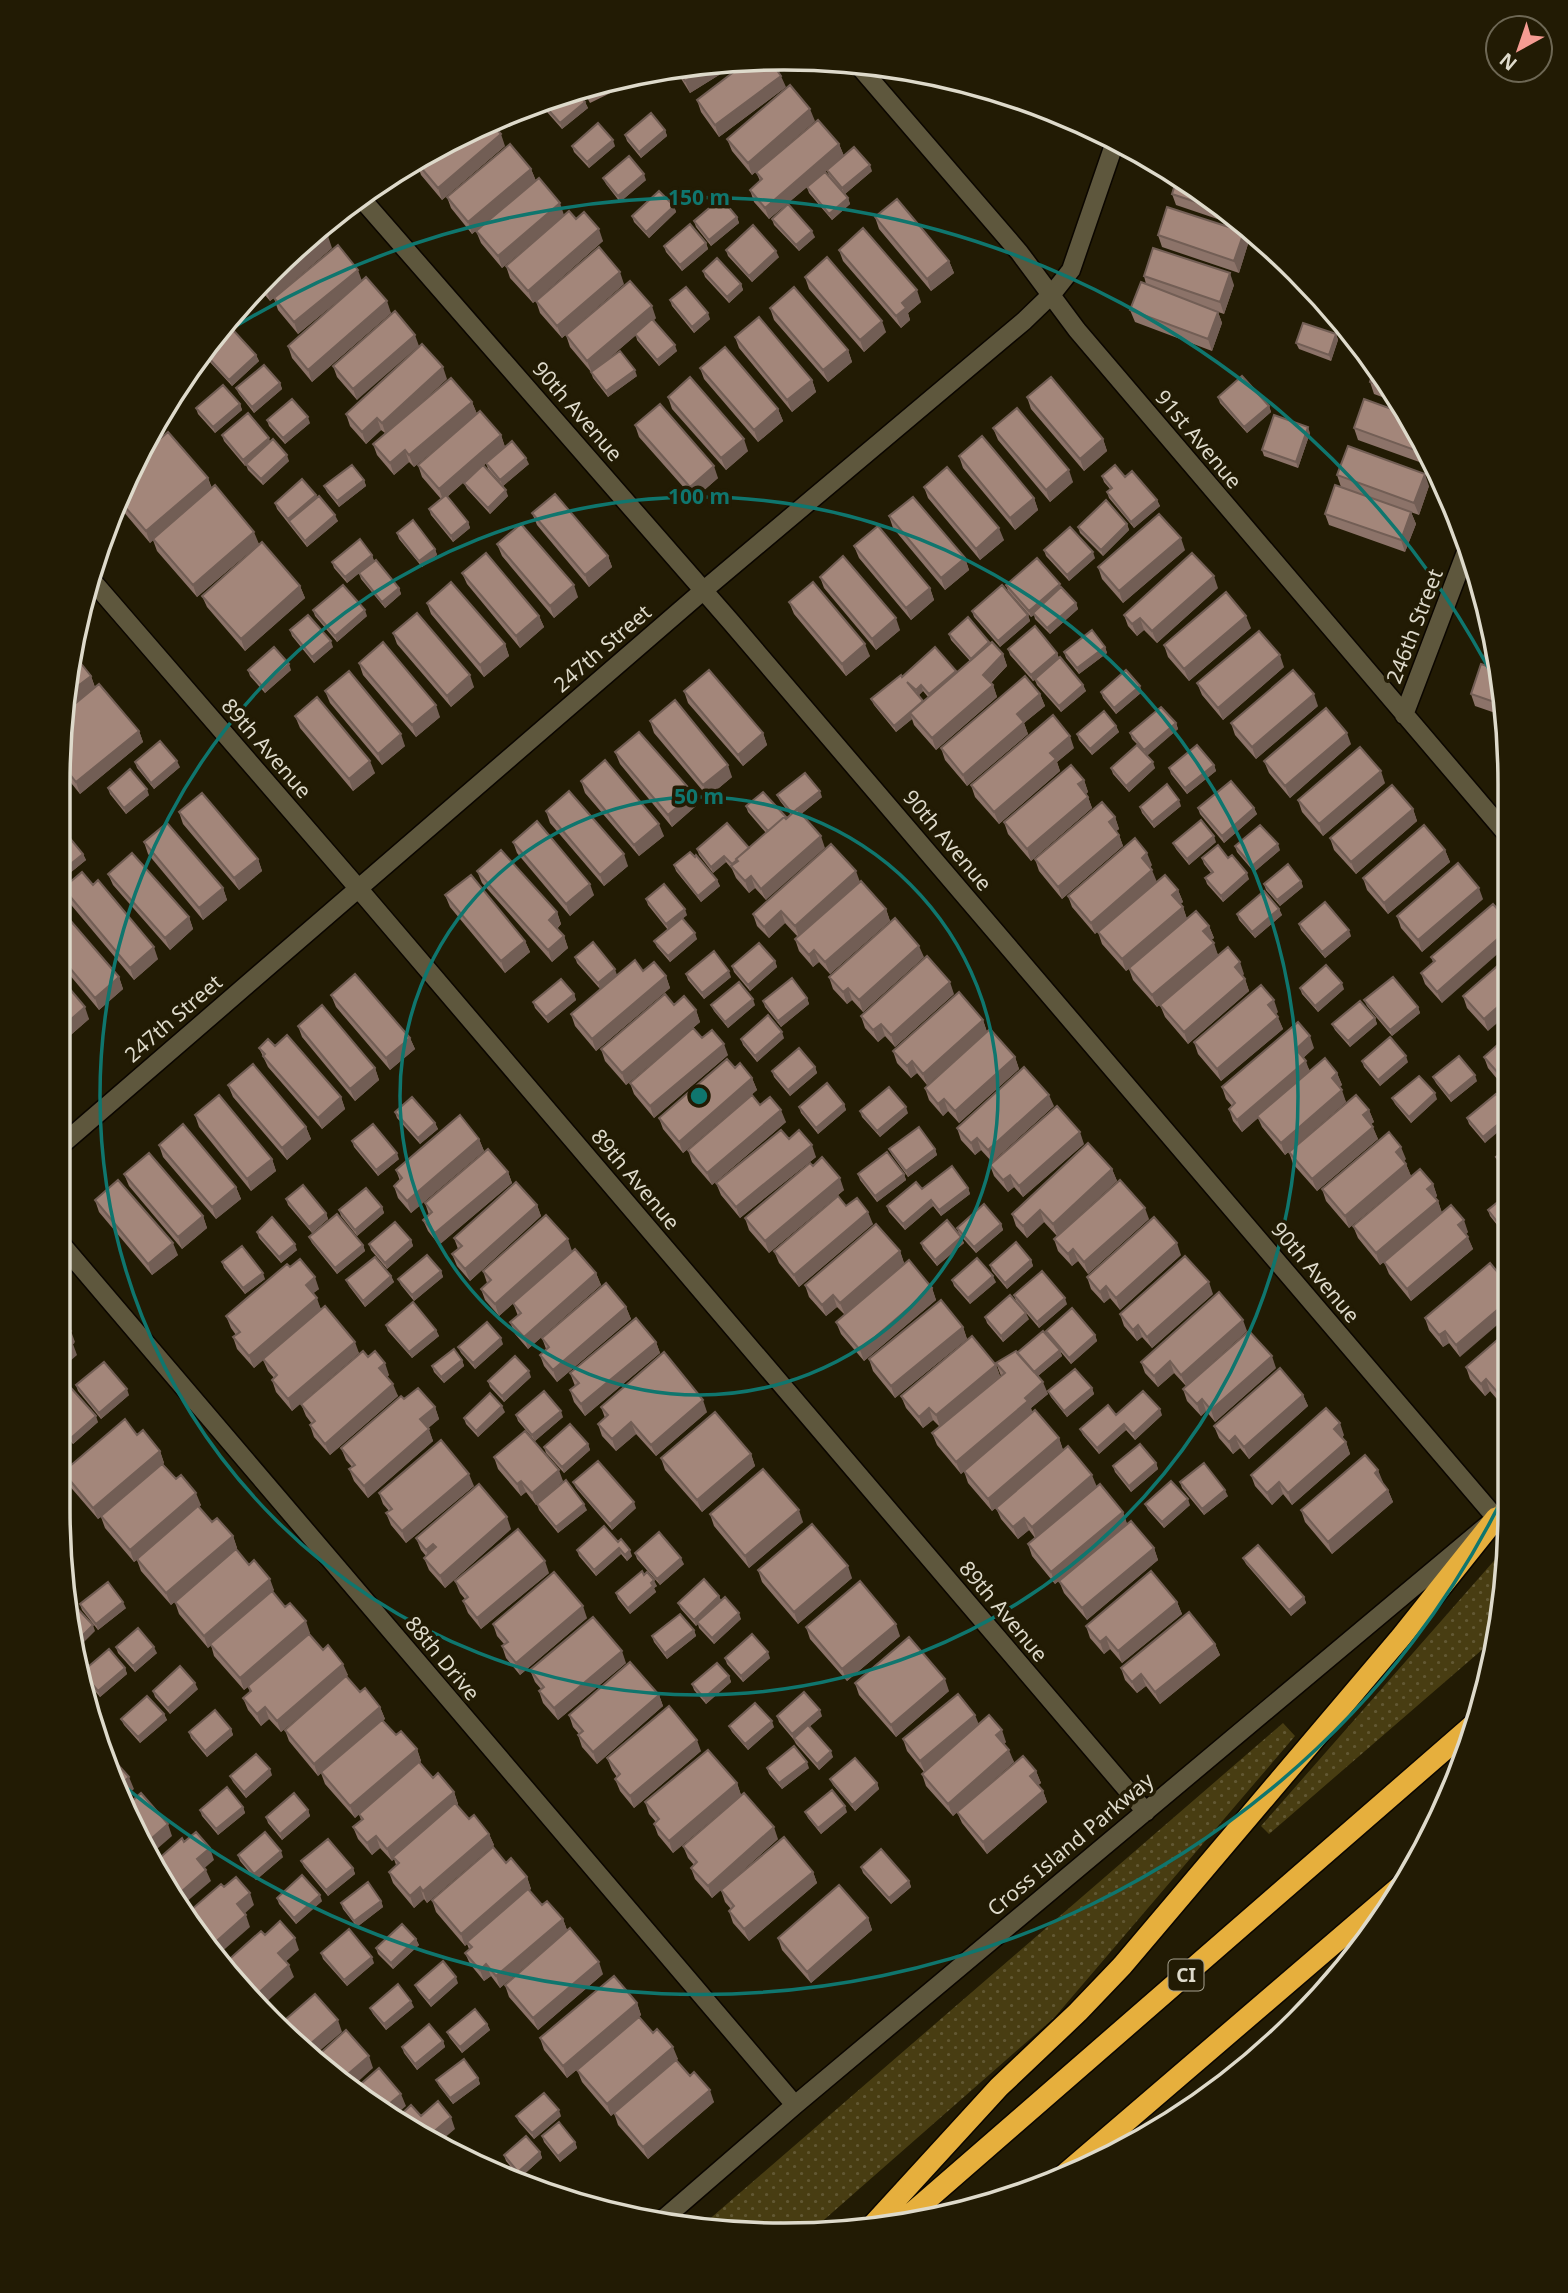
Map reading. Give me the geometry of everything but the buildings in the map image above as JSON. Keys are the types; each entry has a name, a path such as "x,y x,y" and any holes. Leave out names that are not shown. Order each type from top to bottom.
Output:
{"highway":[{"path":"881,2216 999,2087 1078,2012 1131,1956 1498,1519"},
{"name":"CI","path":"915,2210 1461,1735"},
{"path":"1087,2155 1379,1905"}],"street":[{"name":"91st Avenue","path":"867,75 1019,252 1077,330 1498,824"},
{"name":"247th Street","path":"70,1137 704,590 1024,321 1052,294 1071,270 1112,150"},
{"name":"90th Avenue","path":"367,205 1498,1506"},
{"name":"246th Street","path":"1404,715 1462,562"},
{"name":"89th Avenue","path":"98,587 1146,1812"},
{"name":"88th Drive","path":"70,1254 795,2105"},
{"name":"Cross Island Parkway","path":"670,2213 795,2105 1498,1516"}],"shaded area":[{"path":"1496,1559 1484,1648 1269,1834 1261,1826"},
{"path":"1283,1723 1295,1736 1054,2018 822,2221 784,2223 710,2219"}]}
